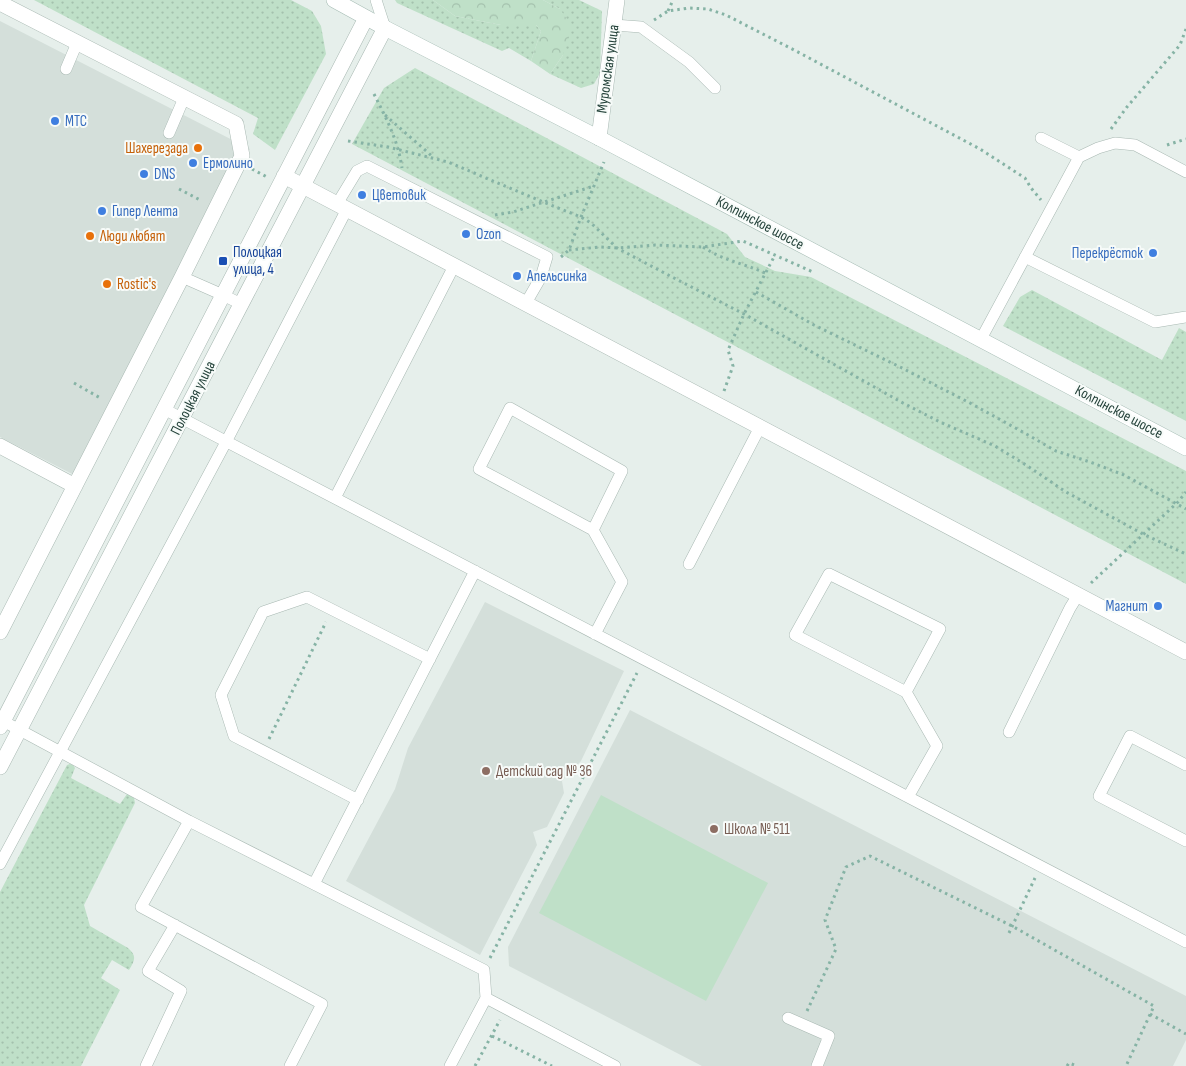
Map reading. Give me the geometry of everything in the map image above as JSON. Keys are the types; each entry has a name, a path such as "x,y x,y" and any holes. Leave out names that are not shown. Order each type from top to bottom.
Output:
{"street":[{"name":"Колпинское шоссе","path":"334,0 1186,448"},
{"name":"Муромская улица","path":"599,138 617,0"},
{"path":"0,3 236,124 242,156 0,632"},
{"name":"Полоцкая улица","path":"1,724 366,18"},
{"name":"Полоцкая улица","path":"0,767 385,28"},
{"path":"284,176 1186,652"},
{"path":"0,446 75,486"}],"lane":[{"path":"376,0 385,28"},
{"path":"614,25 641,27 689,62 715,88"},
{"path":"66,69 77,43"},
{"path":"169,132 184,98"},
{"path":"1041,138 1079,156"},
{"path":"981,339 1079,156 1115,143 1135,145 1186,172"},
{"path":"0,864 226,442 357,172 367,166 547,257 542,277 526,303"},
{"path":"1025,256 1155,322 1186,317"},
{"path":"334,498 454,266"},
{"path":"182,277 241,304"},
{"path":"593,530 622,471 510,408 479,469 593,530 622,582 595,634"},
{"path":"164,409 1186,942"},
{"path":"689,564 760,427"},
{"path":"314,884 475,571"},
{"path":"906,692 940,629 829,574 795,635 906,692 938,746 908,797"},
{"path":"1009,732 1078,595"},
{"path":"358,800 234,736 221,695 263,612 307,597 430,658"},
{"path":"1,724 19,730 189,821 484,970 486,998 450,1066"},
{"path":"1186,765 1130,736 1099,796 1186,841"},
{"path":"189,821 141,907 322,1004 290,1066"},
{"path":"146,1066 181,991 148,971 175,925"},
{"path":"486,998 615,1066"},
{"path":"788,1018 829,1036 818,1066"}],"path":[{"path":"668,11 673,0"},
{"path":"641,27 668,11 689,8 708,9 726,15 972,144 1025,178 1038,198 1051,209"},
{"path":"1098,148 1127,107 1180,45 1186,29"},
{"path":"374,94 399,150 405,186"},
{"path":"384,115 435,159"},
{"path":"348,141 399,150 448,162 581,216 617,248 744,314 903,403 940,422 995,446 1066,492 1143,534 1186,554"},
{"path":"542,277 569,250 604,162"},
{"path":"470,218 513,212 594,186"},
{"path":"178,189 216,208"},
{"path":"569,250 655,245 703,247 743,241 813,272"},
{"path":"703,247 729,261 753,267 765,273"},
{"path":"731,412 724,391 733,366 728,350 774,255"},
{"path":"756,292 814,324 970,403 1056,451 1124,475 1186,509"},
{"path":"74,383 116,406"},
{"path":"1078,595 1176,504 1186,492"},
{"path":"263,751 332,609"},
{"path":"484,970 644,660"},
{"path":"801,1024 836,949 825,920 846,867 870,856 1012,926 1154,1006 1126,1066"},
{"path":"1009,933 1040,866"},
{"path":"475,1066 506,1009"},
{"path":"1150,1014 1186,1034"},
{"path":"492,1036 552,1066"},
{"path":"1067,1066 1069,1063 1077,1066"}],"shaded area":[{"path":"0,21 250,149 84,480 0,437"},
{"name":"Детский сад № 36","path":"485,602 624,671 581,761 562,781 564,793 547,827 533,832 537,845 480,955 346,881 395,789 408,748"},
{"name":"Школа № 511","path":"630,710 1186,996 1186,1040 1173,1066 702,1066 509,966 508,947"}],"green space":[{"path":"34,0 291,0 312,11 321,26 326,54 275,150 253,134 258,118"},
{"path":"395,0 433,0 455,16 501,25 536,25 541,31 531,61 509,48 502,51 397,3"},
{"path":"433,0 543,0 560,9 572,27 563,55 550,74 531,61 541,31 536,25 501,25 455,16"},
{"path":"543,0 579,0 602,11 600,73 594,84 581,88 550,74 563,55 560,9"},
{"path":"415,68 727,234 745,257 775,271 811,277 1186,471 1186,584 352,144 384,88"},
{"path":"1032,290 1162,360 1179,328 1186,332 1186,421 1003,326 1020,297"},
{"path":"70,764 75,768 71,778 120,804 127,794 134,798 135,803 84,905 90,926 128,948 133,953 134,961 129,970 112,960 101,978 120,990 81,1066 0,1066 0,892 67,765"},
{"path":"601,795 768,883 706,1001 539,913"}],"place":[{"name":"МТС","path":"55,121"},
{"name":"Шахерезада","path":"198,148"},
{"name":"Ермолино","path":"193,163"},
{"name":"DNS","path":"144,174"},
{"name":"Цветовик","path":"362,195"},
{"name":"Гипер Лента","path":"102,211"},
{"name":"Ozon","path":"466,234"},
{"name":"Люди любят","path":"90,236"},
{"name":"Перекрёсток","path":"1153,253"},
{"name":"Полоцкая улица, 4","path":"223,261"},
{"name":"Апельсинка","path":"517,276"},
{"name":"Rostic's","path":"107,284"},
{"name":"Магнит","path":"1158,606"},
{"name":"Детский сад № 36","path":"486,771"},
{"name":"Школа № 511","path":"714,829"}]}
